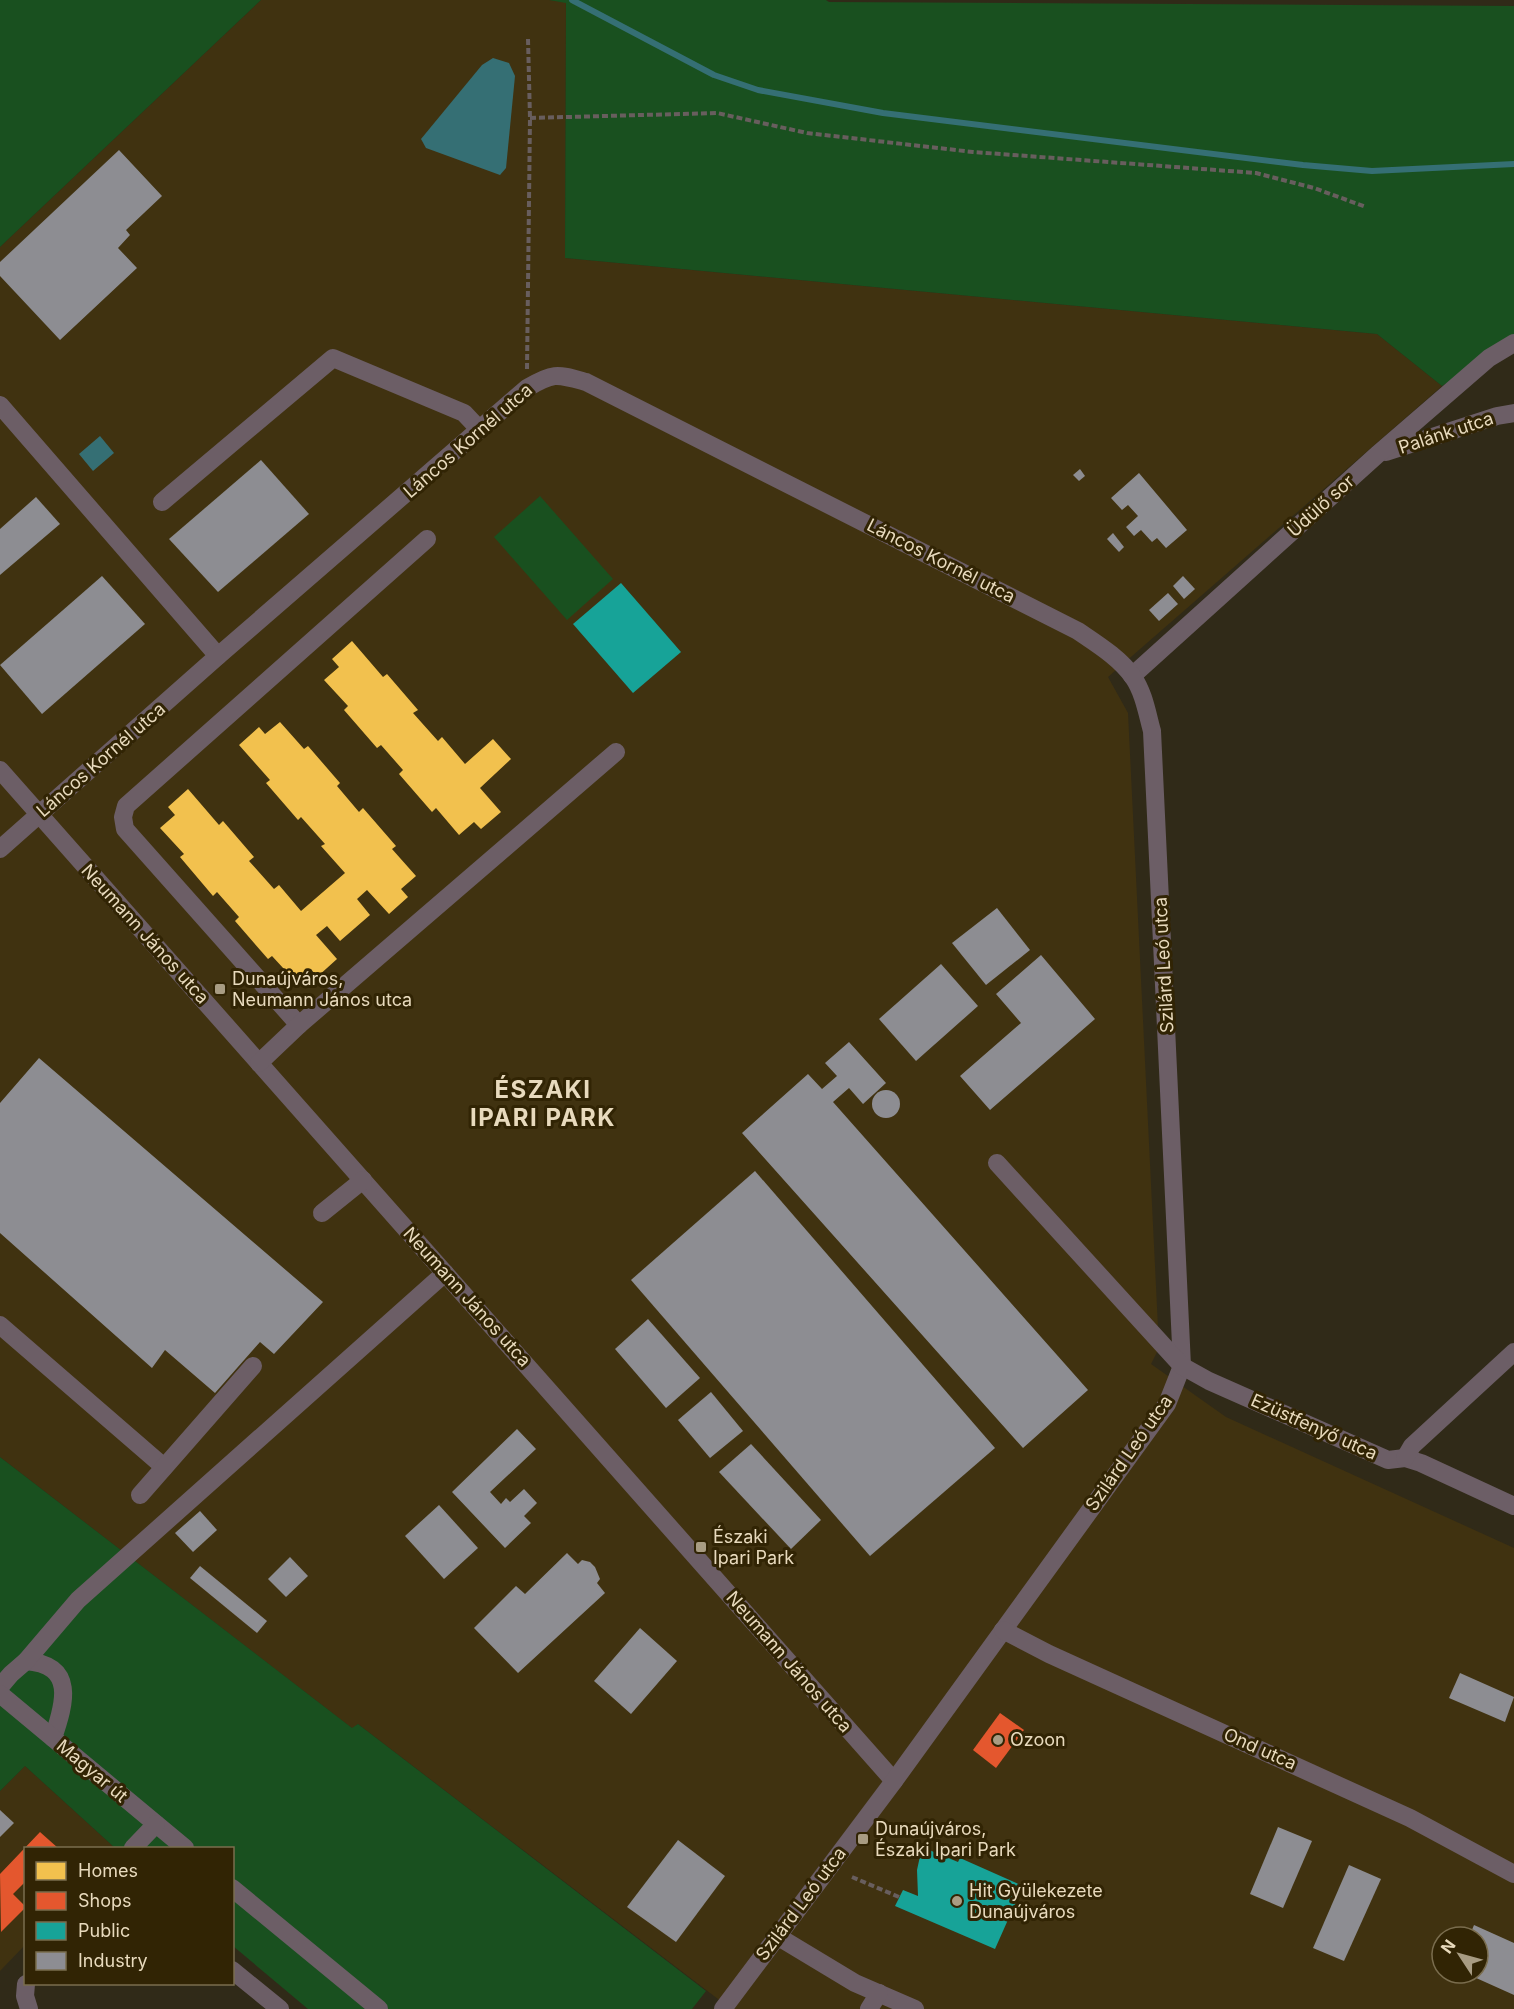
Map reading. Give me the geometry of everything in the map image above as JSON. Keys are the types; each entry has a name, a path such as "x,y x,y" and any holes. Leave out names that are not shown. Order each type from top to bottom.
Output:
{"street":[{"name":"Üdülő sor","path":"1132,676 1378,454 1489,358 1514,343"},
{"path":"162,502 333,358 464,413 480,430"},
{"name":"Láncos Kornél utca","path":"0,849 527,388 546,377 561,376 586,382 1078,631 1107,651 1132,676"},
{"path":"0,405 218,656"},
{"name":"Palánk utca","path":"1378,454 1497,416 1514,413"},
{"path":"299,1025 125,829 123,817 126,806 427,539"},
{"name":"Szilárd Leó utca","path":"723,2009 894,1781 1167,1404 1182,1366 1152,731 1142,695 1132,676"},
{"path":"259,1063 299,1025 616,752"},
{"name":"Neumann János utca","path":"0,770 894,1781"},
{"name":"Ezüstfenyő utca","path":"997,1163 1182,1366 1209,1382 1388,1460 1405,1458 1421,1463 1514,1506"},
{"path":"322,1213 363,1180"},
{"path":"0,1687 26,1661 78,1600 445,1273"},
{"path":"0,1325 164,1467"},
{"path":"1405,1458 1412,1446 1514,1352"},
{"path":"140,1495 253,1366"},
{"name":"Ond utca","path":"1003,1630 1059,1658 1410,1818 1514,1874"},
{"path":"26,1661 51,1666 60,1677 63,1693 60,1716 53,1738"},
{"name":"Magyar út","path":"0,1694 184,1847"},
{"path":"134,1847 156,1824"},
{"path":"234,1890 379,2009"},
{"path":"777,1936 855,1983 915,2009"},
{"path":"234,1972 280,2009"},
{"path":"26,1985 25,1996 29,2009"},
{"path":"869,2009 879,1993"}],"path":[{"path":"527,388 530,118 528,39"},
{"path":"530,118 717,113 807,133 973,152 1256,173 1314,188 1366,207"},
{"path":"852,1877 899,1897"}],"shaded area":[{"path":"261,0 549,0 566,2 565,258 1377,334 1442,386 1108,677 1128,713 1159,1348 1151,1364 1226,1417 1514,1548 1514,2009 731,2009 358,1724 353,1729 0,1457 0,247"},
{"path":"25,1766 114,1847 24,1847 24,1946 0,1971 0,1791"}],"green space":[{"path":"0,0 261,0 0,247"},
{"path":"549,0 1514,6 1514,340 1442,386 1377,334 565,258 566,3"},
{"path":"540,496 613,579 567,620 494,537"},
{"path":"0,1457 352,1728 358,1724 706,1991 692,2009 308,2009 234,1947 234,1847 114,1847 25,1766 0,1791"}],"water":[{"path":"493,58 509,63 515,76 506,168 500,175 426,148 421,139 482,65"},
{"path":"100,436 114,453 93,471 79,454"}],"building: Homes":[{"path":"352,641 383,677 387,674 418,710 413,713 438,741 442,737 465,764 493,739 511,759 480,788 501,812 481,829 474,822 459,835 436,808 432,812 399,774 403,770 381,745 377,748 344,710 348,706 324,680 339,667 332,659"},
{"path":"280,722 304,749 308,746 340,783 337,786 359,812 363,808 396,846 392,849 416,876 401,889 408,897 389,914 367,890 357,899 370,915 340,941 327,926 316,935 337,959 317,977 311,969 296,982 272,956 268,959 235,921 239,917 217,892 213,896 180,857 184,854 160,828 175,815 168,807 188,789 219,825 223,821 254,857 249,861 274,889 279,885 301,911 345,873 321,846 325,844 301,817 298,820 266,783 270,780 239,745 259,727 265,734"}],"building: Shops":[{"name":"Ozoon","path":"1000,1713 1024,1730 996,1768 973,1750"},
{"path":"40,1832 57,1847 26,1847"},
{"path":"24,1849 24,1883 13,1894 24,1905 24,1909 1,1932 0,1874"}],"building: Public":[{"path":"621,583 681,652 633,693 573,624"},
{"name":"Hit Gyülekezete Dunaújváros","path":"922,1847 958,1862 960,1858 1023,1886 995,1949 895,1906 903,1890 918,1896 917,1870"}],"building: Industry":[{"path":"119,150 162,196 126,230 130,235 118,248 137,268 60,340 0,276 0,262"},
{"path":"261,460 309,514 218,592 169,539"},
{"path":"1080,469 1085,476 1079,481 1073,475"},
{"path":"1139,473 1187,530 1166,548 1157,538 1152,542 1141,530 1134,536 1126,527 1138,516 1128,505 1122,510 1111,498"},
{"path":"36,497 60,524 0,575 0,529"},
{"path":"1113,533 1124,547 1119,552 1107,539"},
{"path":"102,576 145,624 42,714 0,665"},
{"path":"1183,576 1195,589 1184,599 1173,586"},
{"path":"1168,593 1178,604 1159,621 1149,610"},
{"path":"997,908 1030,950 986,985 952,943"},
{"path":"1041,955 1095,1019 990,1110 960,1076 1021,1023 996,994"},
{"path":"941,964 978,1006 916,1061 879,1019"},
{"path":"849,1042 886,1083 863,1104 849,1088 833,1102 1088,1390 1023,1448 742,1133 808,1074 822,1089 837,1076 825,1063"},
{"path":"39,1058 323,1302 274,1354 260,1342 215,1393 165,1350 152,1368 0,1233 0,1103"},
{"path":"886,1090 896,1094 900,1104 896,1114 886,1118 876,1114 872,1104 876,1094"},
{"path":"755,1171 995,1448 870,1556 631,1280"},
{"path":"648,1319 700,1378 666,1408 615,1349"},
{"path":"711,1392 743,1431 710,1458 678,1420"},
{"path":"517,1429 536,1449 490,1492 501,1504 506,1498 510,1502 524,1489 537,1503 524,1516 531,1523 505,1548 452,1492"},
{"path":"751,1444 821,1520 791,1549 719,1472"},
{"path":"439,1505 478,1548 444,1579 405,1536"},
{"path":"200,1511 217,1530 193,1552 175,1533"},
{"path":"567,1553 578,1564 582,1560 590,1562 595,1567 600,1579 597,1583 605,1593 518,1673 474,1628 516,1586 525,1594"},
{"path":"290,1557 308,1576 286,1597 268,1579"},
{"path":"200,1566 267,1621 257,1633 190,1578"},
{"path":"640,1628 677,1661 631,1714 594,1681"},
{"path":"1460,1673 1514,1697 1505,1722 1449,1698"},
{"path":"0,1810 14,1823 0,1837"},
{"path":"1278,1827 1312,1841 1283,1908 1250,1894"},
{"path":"678,1840 725,1876 676,1942 627,1907"},
{"path":"1349,1865 1381,1879 1344,1961 1313,1948"},
{"path":"1490,1932 1514,1943 1514,1995 1490,1984"}],"waterway":[{"path":"572,0 714,75 758,90 883,113 1303,165 1372,171 1514,164"}],"place":[{"name":"Dunaújváros, Neumann János utca","path":"220,989"},
{"name":"Északi Ipari Park","path":"701,1547"},
{"name":"Ozoon","path":"998,1740"},
{"name":"Dunaújváros, Északi Ipari Park","path":"863,1839"},
{"name":"Hit Gyülekezete Dunaújváros","path":"957,1901"}],"district":[{"name":"ÉSZAKI IPARI PARK","path":"543,1104"}]}
